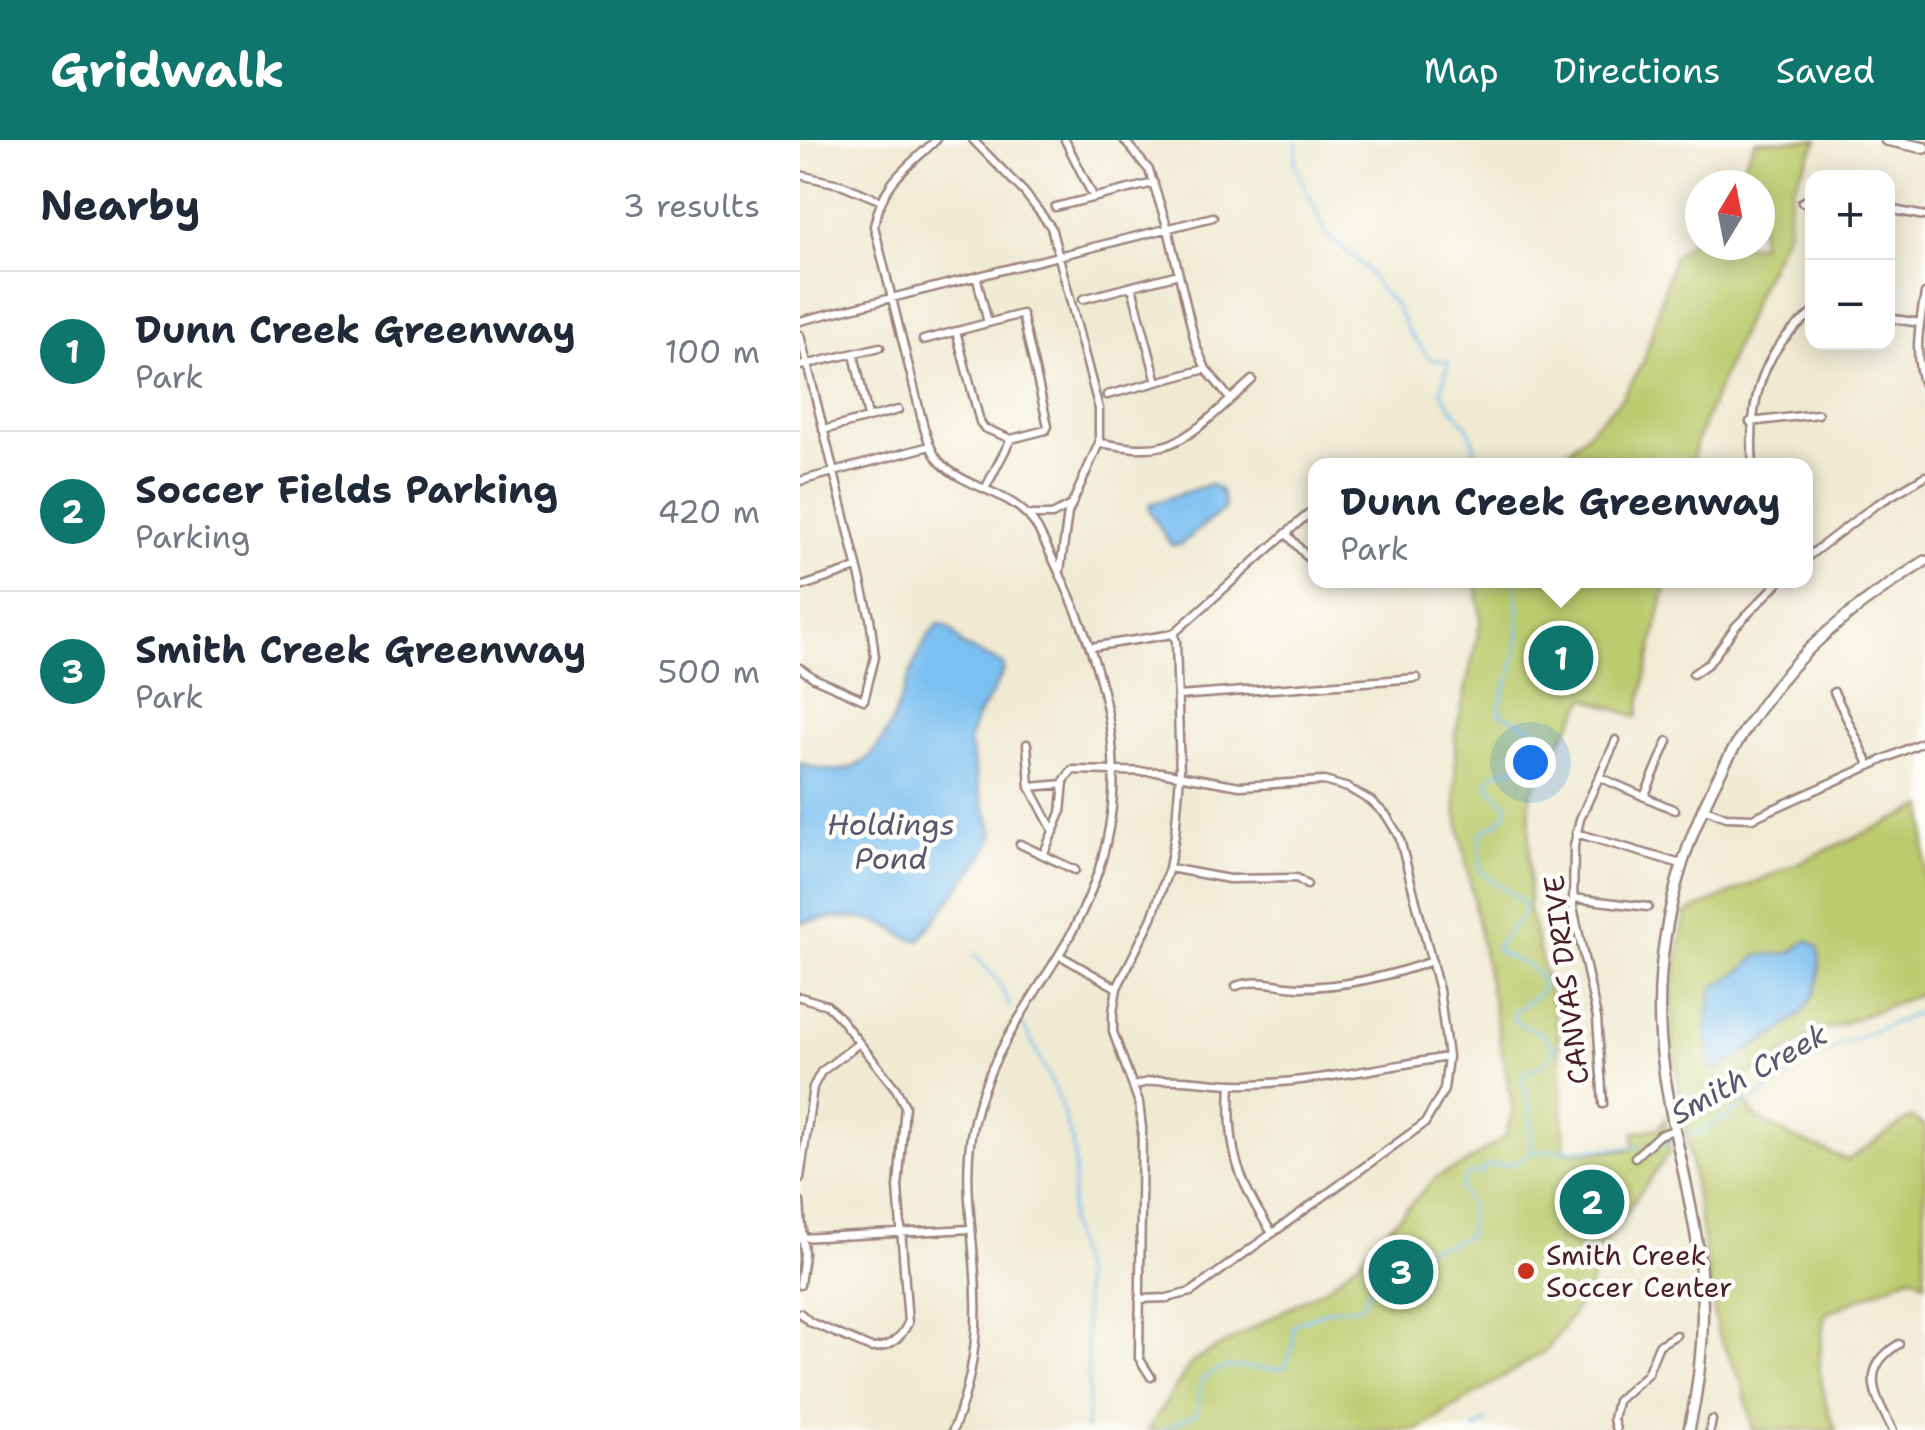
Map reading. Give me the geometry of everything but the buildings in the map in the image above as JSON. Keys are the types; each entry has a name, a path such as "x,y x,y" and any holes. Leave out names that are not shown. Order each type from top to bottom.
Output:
{"main road":[{"path":"1886,140 1925,148"},
{"path":"1689,1430 1701,1364 1701,1284 1664,1066 1661,1020 1666,936 1680,864 1702,808 1736,744 1781,680 1850,613 1925,561"}],"street":[{"path":"936,140 887,187 879,200 874,226 930,446 941,464 1030,515 1052,515 1071,505"},
{"path":"973,140 1052,227 1100,409 1099,442 1071,505 1060,572"},
{"path":"1065,140 1094,198"},
{"path":"1124,140 1149,170 1168,229 1196,346 1206,369 1230,398"},
{"path":"800,175 879,200"},
{"path":"1055,208 1154,183"},
{"path":"1895,211 1925,216"},
{"path":"800,321 1213,218"},
{"path":"1084,298 1179,274"},
{"path":"977,278 988,323"},
{"path":"1132,287 1157,382"},
{"path":"1925,294 1917,358 1925,388"},
{"path":"923,340 1022,314 1048,421 1046,430 1011,438 984,428 956,332"},
{"path":"1895,319 1920,324"},
{"path":"1752,458 1750,422 1757,387 1768,363 1805,320"},
{"path":"800,335 804,366 875,640 873,674 864,700 800,668"},
{"path":"804,366 880,348"},
{"path":"854,354 868,416"},
{"path":"1107,396 1206,369"},
{"path":"1099,442 1133,448 1164,446 1187,434 1252,380"},
{"path":"822,430 898,410"},
{"path":"1750,422 1818,414"},
{"path":"985,489 1011,438"},
{"path":"800,481 930,446"},
{"path":"1813,553 1874,506 1925,476"},
{"path":"1090,647 1173,634 1308,514"},
{"path":"953,1430 963,1404 976,1324 968,1175 971,1136 982,1090 1018,1016 1086,908 1110,832 1116,773 1110,716 1090,647 1060,572 1030,515"},
{"path":"1286,533 1308,558"},
{"path":"800,586 858,568"},
{"path":"1693,674 1709,663 1736,626 1772,588"},
{"path":"1151,1377 1139,1358 1142,1128 1134,1086 1113,1032 1117,988 1152,918 1175,835 1180,775 1173,634"},
{"path":"1178,696 1418,678"},
{"path":"1834,692 1869,764"},
{"name":"CANVAS DRIVE","path":"1603,1104 1596,1018 1573,898 1576,833 1616,740"},
{"path":"1702,808 1726,817 1753,818 1925,740"},
{"path":"1644,797 1668,741"},
{"path":"1027,744 1030,787 1054,832"},
{"path":"1043,855 1061,813 1064,784 1072,770 1161,772 1240,786 1324,782 1348,788 1386,815 1399,836 1432,962 1448,1056 1444,1090 1425,1123 1191,1292 1167,1298 1140,1298"},
{"path":"1599,777 1675,810"},
{"path":"1030,787 1064,784"},
{"path":"1576,833 1680,864"},
{"path":"1020,844 1074,870"},
{"path":"1168,868 1229,878 1297,878 1307,884"},
{"path":"1573,898 1648,907"},
{"path":"1058,954 1117,988"},
{"path":"1236,986 1252,980 1296,987 1329,986 1399,973 1432,962"},
{"path":"800,997 827,1005 896,1089 905,1106 898,1185 908,1324 895,1342 871,1348 810,1322 800,1313"},
{"path":"800,1178 813,1087 821,1072 859,1042"},
{"path":"1134,1086 1157,1080 1230,1084 1316,1077 1448,1056"},
{"path":"1230,1084 1231,1147 1238,1173 1273,1233"},
{"path":"1635,1158 1659,1135 1674,1130"},
{"path":"800,1202 800,1285"},
{"path":"801,1238 970,1229"},
{"path":"1616,1430 1613,1419 1617,1400 1647,1374 1659,1345 1676,1334"},
{"path":"1893,1430 1876,1398 1873,1378 1882,1358 1900,1344"},
{"path":"1710,1430 1712,1420"}],"green space":[{"path":"1818,140 1793,187 1789,226 1775,255 1775,170 1741,170 1755,141"},
{"path":"1685,247 1685,260 1773,260 1697,440 1693,458 1561,458 1620,400 1644,361 1673,257"},
{"path":"1477,588 1665,588 1637,717 1586,698 1530,794 1529,909 1558,1028 1565,1152 1631,1150 1634,1132 1659,1128 1665,1119 1670,1152 1600,1248 1589,1290 1548,1349 1418,1430 1148,1430 1192,1362 1328,1286 1358,1261 1436,1177 1463,1165 1505,1137 1513,1109 1456,809 1455,736 1481,620"},
{"path":"1925,806 1925,992 1810,1036 1735,1085 1755,1116 1793,1138 1848,1160 1911,1117 1925,1126 1925,1283 1912,1275 1825,1314 1820,1373 1836,1430 1753,1430 1743,1386 1717,1332 1673,1047 1672,991 1686,913"}],"water":[{"path":"1210,484 1221,491 1225,508 1180,545 1171,545 1149,510 1150,504"},
{"name":"Holdings Pond","path":"938,624 949,627 963,646 1003,664 1004,670 975,720 969,742 980,794 994,833 988,849 920,940 858,918 800,923 800,763 833,771 858,765 876,750 923,646"},
{"path":"1808,940 1818,947 1820,971 1806,1007 1776,1034 1719,1070 1712,1069 1706,1030 1713,988 1757,956 1790,953"}],"waterway":[{"path":"1297,140 1295,165 1327,235 1365,267 1430,359 1449,362 1441,390 1467,426 1475,454 1480,458"},
{"path":"1517,588 1518,644 1499,713 1535,729 1523,739 1520,766 1495,773 1489,781 1490,788 1508,806 1498,822 1481,832 1480,871 1525,907 1496,946 1498,952 1532,968 1543,983 1541,992 1512,1013 1514,1021 1540,1033 1556,1048 1545,1063 1521,1078 1532,1114 1530,1150"},
{"path":"974,954 998,981 1010,1007"},
{"name":"Smith Creek","path":"1649,1146 1674,1141 1720,1121 1825,1053 1925,1010"},
{"path":"1023,1025 1057,1093 1072,1141 1075,1166 1069,1223 1082,1275 1089,1388 1086,1430"},
{"name":"Smith Creek","path":"1163,1430 1197,1413 1201,1381 1212,1373 1231,1367 1285,1368 1293,1348 1293,1327 1331,1309 1360,1307 1370,1289 1376,1264 1409,1250 1447,1245 1468,1235 1470,1206 1460,1187 1466,1176 1481,1174 1487,1165 1516,1162 1530,1152 1641,1147"},
{"path":"1474,1430 1489,1420"}],"place":[{"name":"Dunn Creek Greenway","path":"1561,658"},
{"name":"Soccer Fields Parking","path":"1592,1202"},
{"name":"Smith Creek Soccer Center","path":"1526,1271"},
{"name":"Smith Creek Greenway","path":"1401,1272"}]}
